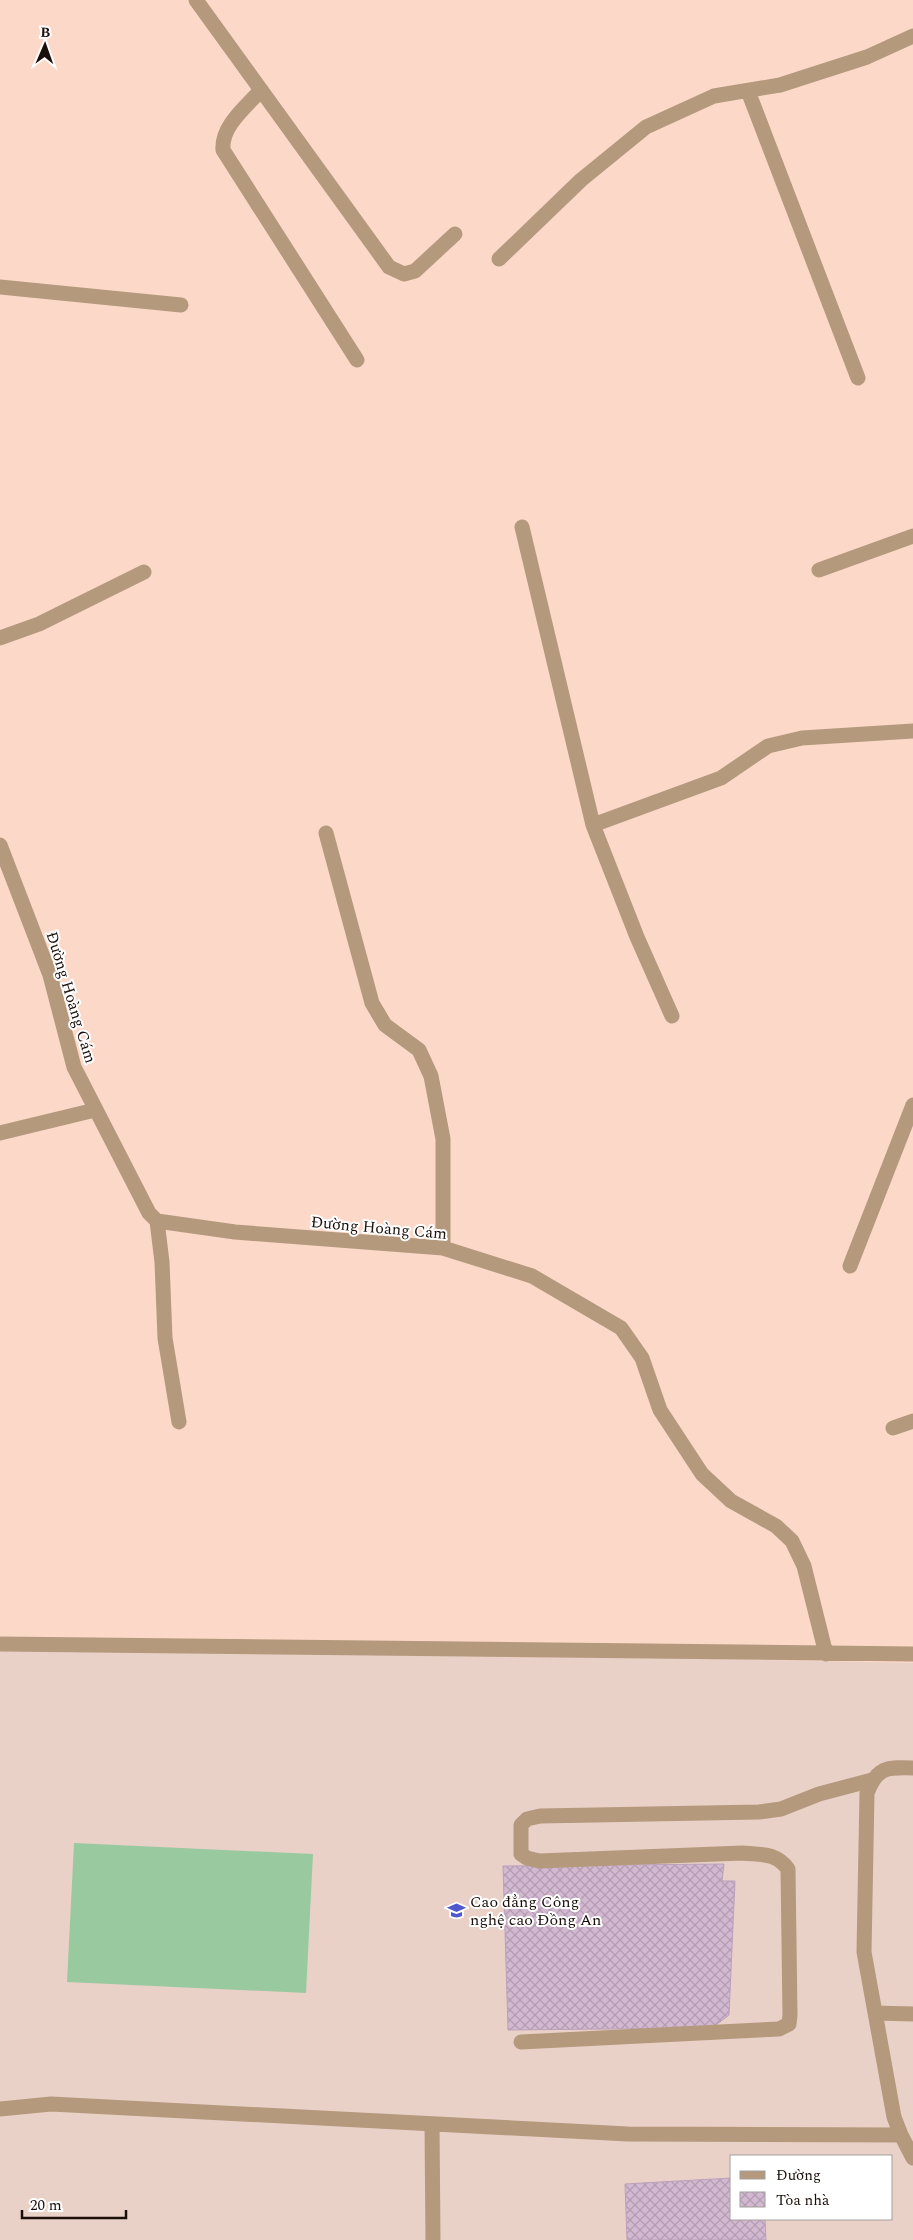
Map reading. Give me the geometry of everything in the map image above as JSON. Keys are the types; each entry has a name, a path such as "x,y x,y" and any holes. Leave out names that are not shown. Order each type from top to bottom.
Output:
{"street":[{"path":"196,0 389,267 404,274 415,270 455,234"},
{"path":"499,259 581,180 646,127 714,96 780,86 867,57 913,36"},
{"path":"262,90 226,130 222,140 223,150 357,360"},
{"path":"748,91 858,378"},
{"path":"0,287 181,305"},
{"path":"522,527 593,825 636,937 672,1016"},
{"path":"819,570 913,536"},
{"path":"0,638 39,624 144,572"},
{"path":"593,825 722,778 768,746 802,738 913,731"},
{"path":"326,834 372,1003 385,1025 420,1050 431,1076 443,1139 443,1248"},
{"name":"Đường Hoàng Cám","path":"0,845 50,975 74,1067 148,1213 157,1221 235,1232 443,1248 532,1276 621,1328 642,1358 660,1410 702,1474 731,1501 776,1526 792,1541 804,1566 826,1654"},
{"path":"850,1266 913,1105"},
{"path":"0,1133 96,1110"},
{"path":"157,1221 162,1262 165,1338 179,1422"},
{"path":"893,1428 913,1421"},
{"path":"0,1644 913,1654"},
{"path":"913,1768 892,1767 882,1770 872,1780 867,1793 864,1952 894,2117 913,2158"},
{"path":"522,2042 779,2030 789,2024 790,2015 788,1869 781,1860 771,1856 742,1853 539,1861 527,1858 521,1854 521,1826 527,1819 540,1816 759,1812 781,1809 819,1794 872,1780"},
{"path":"875,2013 913,2014"},
{"path":"0,2110 51,2104 628,2134 901,2135"},
{"path":"432,2124 433,2240"}],"shaded area":[{"name":"Cao đẳng Công nghệ cao Đồng An","path":"0,1645 913,1663 913,2240 0,2240"}],"green space":[{"path":"74,1843 313,1854 306,1993 67,1982"}],"building":[{"path":"724,1864 722,1881 735,1881 729,2015 712,2028 508,2030 503,1866"},
{"path":"730,2178 730,2220 765,2220 766,2240 627,2240 625,2184"}],"place":[{"name":"Cao đẳng Công nghệ cao Đồng An","path":"456,1910"}]}
